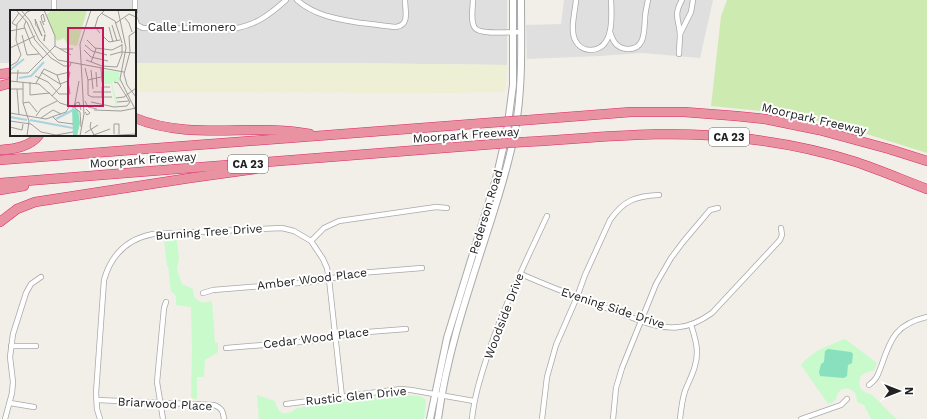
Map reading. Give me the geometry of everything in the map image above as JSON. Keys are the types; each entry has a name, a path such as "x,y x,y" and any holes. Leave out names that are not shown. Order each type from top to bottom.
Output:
{"highway":[{"path":"0,74 10,73"},
{"path":"0,86 10,83"},
{"name":"Moorpark Freeway","path":"0,160 631,112 684,112 772,120 820,130 927,161"},
{"path":"136,118 158,125 184,129 292,131 321,136"},
{"name":"Moorpark Freeway","path":"0,183 495,144 654,134 702,135 775,143 848,160 927,189"},
{"path":"0,150 26,145 38,136"},
{"path":"0,222 17,210 34,202 354,155"},
{"path":"0,190 102,175"}],"street":[{"name":"Calle Limonero","path":"136,21 140,27 149,28 232,29 245,27 256,23 270,14 286,0"},
{"path":"297,0 317,13 333,18 398,27 403,25 405,20 405,0"},
{"path":"473,0 474,27 478,31 485,33 520,32"},
{"name":"Pederson Road","path":"438,419 438,394 449,331 500,164 507,131 512,97 513,0"},
{"name":"Pederson Road","path":"430,419 454,336 504,176 515,130 520,84 521,0"},
{"path":"576,0 573,29 575,40 586,50 599,49 606,43 610,32 612,0"},
{"path":"610,32 613,41 621,48 633,49 637,46 642,41 645,33 648,0"},
{"path":"679,54 680,34 676,18 678,7 682,0"},
{"path":"680,34 689,17 693,0"},
{"path":"542,419 547,377 556,345 610,220 625,203 643,196 659,195"},
{"path":"342,397 330,279 323,259 311,240 324,228 339,221 436,207 447,208"},
{"path":"613,419 616,388 622,368 656,284 671,258 710,210 718,208"},
{"name":"Woodside Drive","path":"472,419 474,401 495,332 521,271 547,216"},
{"name":"Burning Tree Drive","path":"100,419 97,400 104,280 111,261 125,246 139,238 153,234 272,228 282,228 294,231 311,240"},
{"name":"Evening Side Drive","path":"521,274 577,297 658,326 679,327 691,325 703,320 712,313 775,247 782,235 781,228"},
{"name":"Amber Wood Place","path":"203,293 213,290 311,282 360,273 422,268"},
{"path":"6,419 13,382 10,357 13,334 26,294 31,284 41,277"},
{"path":"163,419 158,382 164,308 166,302"},
{"path":"869,384 876,380 890,342 896,333 904,326 915,320 927,317"},
{"path":"680,419 681,405 697,359 696,344 691,325"},
{"name":"Cedar Wood Place","path":"226,348 313,341 356,333 406,329"},
{"path":"11,346 36,346"},
{"name":"Rustic Glen Drive","path":"286,404 400,390 438,394 474,401"},
{"path":"801,419 841,405 847,399"},
{"name":"Briarwood Place","path":"97,400 214,405 222,410 224,419"},
{"path":"10,403 34,407"}],"shaded area":[{"path":"0,0 507,0 507,65 136,63 136,10 10,10 10,63 0,63"},
{"path":"564,0 713,0 700,58 642,53 527,59 526,25 561,24"}],"green space":[{"path":"727,0 927,0 927,153 854,130 790,114 711,106 721,16"},
{"path":"136,63 507,65 505,92 136,92"},
{"path":"164,239 177,239 179,258 177,269 182,284 193,289 194,296 197,300 212,302 215,343 218,343 218,352 205,360 204,377 197,377 197,399 191,398 191,307 176,305 176,296 171,291"},
{"path":"845,339 877,363 874,370 861,376 859,382 861,389 872,395 897,419 871,419 864,405 857,402 856,394 846,388 839,392 836,400 828,404 801,365 816,352"},
{"path":"828,349 851,352 853,354 852,363 848,365 847,376 844,378 820,376 819,372 821,364 824,362 825,351"},
{"path":"257,395 275,401 280,412 283,413 289,413 297,408 398,395 419,396 424,398 426,401 424,419 259,419"}]}
